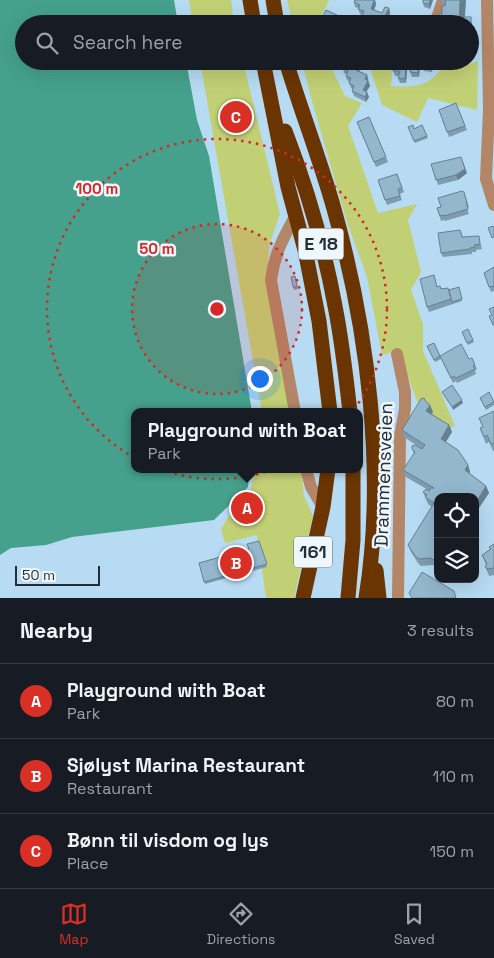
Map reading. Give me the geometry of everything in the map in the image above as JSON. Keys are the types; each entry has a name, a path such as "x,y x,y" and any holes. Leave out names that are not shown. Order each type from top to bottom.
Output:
{"highway":[{"path":"250,0 252,15"},
{"path":"273,0 276,15"},
{"name":"E 18","path":"265,70 303,179 318,230 335,305 349,408"},
{"name":"E 18","path":"289,70 333,208 347,259 367,382 371,427 373,542 366,598"},
{"path":"268,83 288,187 319,321 325,354 330,408"},
{"name":"161","path":"303,598 323,507 327,473"},
{"path":"348,598 353,540 353,473"},
{"path":"373,542 379,598"}],"street":[{"path":"438,15 442,0"},
{"path":"488,0 489,110 486,179 494,205"},
{"path":"294,408 271,280 278,249 296,215"},
{"name":"Drammensveien","path":"397,354 405,392 405,409 400,436 398,598"},
{"path":"307,473 311,487 323,507"}],"shaded area":[{"path":"0,0 174,0 176,15 15,15 15,70 188,70 197,120 209,156 251,408 131,408 131,473 250,473 248,487 214,520 72,537 46,545 11,548 0,555"},
{"path":"189,0 231,0 233,15 192,15"},
{"path":"287,0 329,0 322,15 291,15"},
{"path":"202,70 245,70 280,214 269,246 267,284 290,408 261,408"},
{"path":"304,70 332,70 345,96 362,103 348,126 378,213 417,204 408,220 421,272 411,290 423,324 423,351 455,426 447,430 419,406 398,351 382,355 367,277 347,222"},
{"path":"371,70 392,70 391,86 413,86 425,83 440,70 478,70 477,110 428,98 417,122 382,105"},
{"path":"254,473 301,473 304,496 313,516 294,598 266,598 257,535 225,543 221,529 229,516 246,499"}],"building":[{"path":"355,0 374,0 371,9 382,13 385,7 389,8 386,15 362,15 364,11 358,9 360,5 354,2"},
{"path":"423,0 430,0 429,4 423,3"},
{"path":"446,0 460,0 459,15 438,15 442,14 442,6 445,6"},
{"path":"326,10 337,15 324,15"},
{"path":"346,70 356,70 367,75 365,79 368,81 363,90 367,92 365,97 352,91 354,86 349,83 351,78 346,76 348,71"},
{"path":"406,70 405,79 398,78 400,71 393,71"},
{"path":"410,70 418,70 418,73 410,72"},
{"path":"456,103 465,126 447,132 439,110"},
{"path":"369,117 386,157 374,162 357,122"},
{"path":"413,125 414,129 422,125 427,136 414,141 408,127"},
{"path":"461,157 465,169 456,175 436,180 431,164"},
{"path":"397,174 402,188 398,189 400,196 385,200 378,180"},
{"path":"464,192 468,209 440,216 437,208 441,207 438,198"},
{"path":"493,226 494,237 492,238 488,228"},
{"path":"460,230 462,237 479,236 480,244 474,245 475,247 470,249 441,253 438,233"},
{"path":"494,267 494,286 489,287 484,273"},
{"path":"434,275 437,287 440,286 441,289 448,288 451,299 427,307 420,279"},
{"path":"295,276 297,287 293,287 291,277"},
{"path":"459,287 462,299 452,302 449,290"},
{"path":"494,307 493,325 489,316 492,315 489,309"},
{"path":"468,329 473,340 467,343 462,332"},
{"path":"434,343 440,356 434,360 427,346"},
{"path":"461,344 469,359 472,358 475,369 456,378 454,376 451,378 440,356"},
{"path":"452,385 462,400 452,407 442,392"},
{"path":"489,392 494,402 485,407 480,398"},
{"path":"424,398 430,405 426,411 449,425 441,439 458,450 468,465 465,470 486,486 479,497 479,493 434,493 434,503 425,497 427,495 423,492 426,489 429,491 431,488 434,488 403,470 415,452 412,446 415,445 422,449 425,445 402,430 421,399"},
{"path":"494,411 494,443 491,444 487,435 484,437 480,428 483,427 479,418"},
{"path":"434,503 434,560 430,558 419,559 408,545"},
{"path":"259,541 267,564 204,582 199,563 249,549 247,544"},
{"path":"494,544 494,568 487,569 485,566 487,564 482,555 491,549 489,547"},
{"path":"422,572 434,579 434,583 441,583 454,591 456,598 412,598 409,593"}],"place":[{"name":"Bønn til visdom og lys","path":"236,117"},
{"name":"Playground with Boat","path":"247,508"},
{"name":"Sjølyst Marina Restaurant","path":"236,563"}]}
